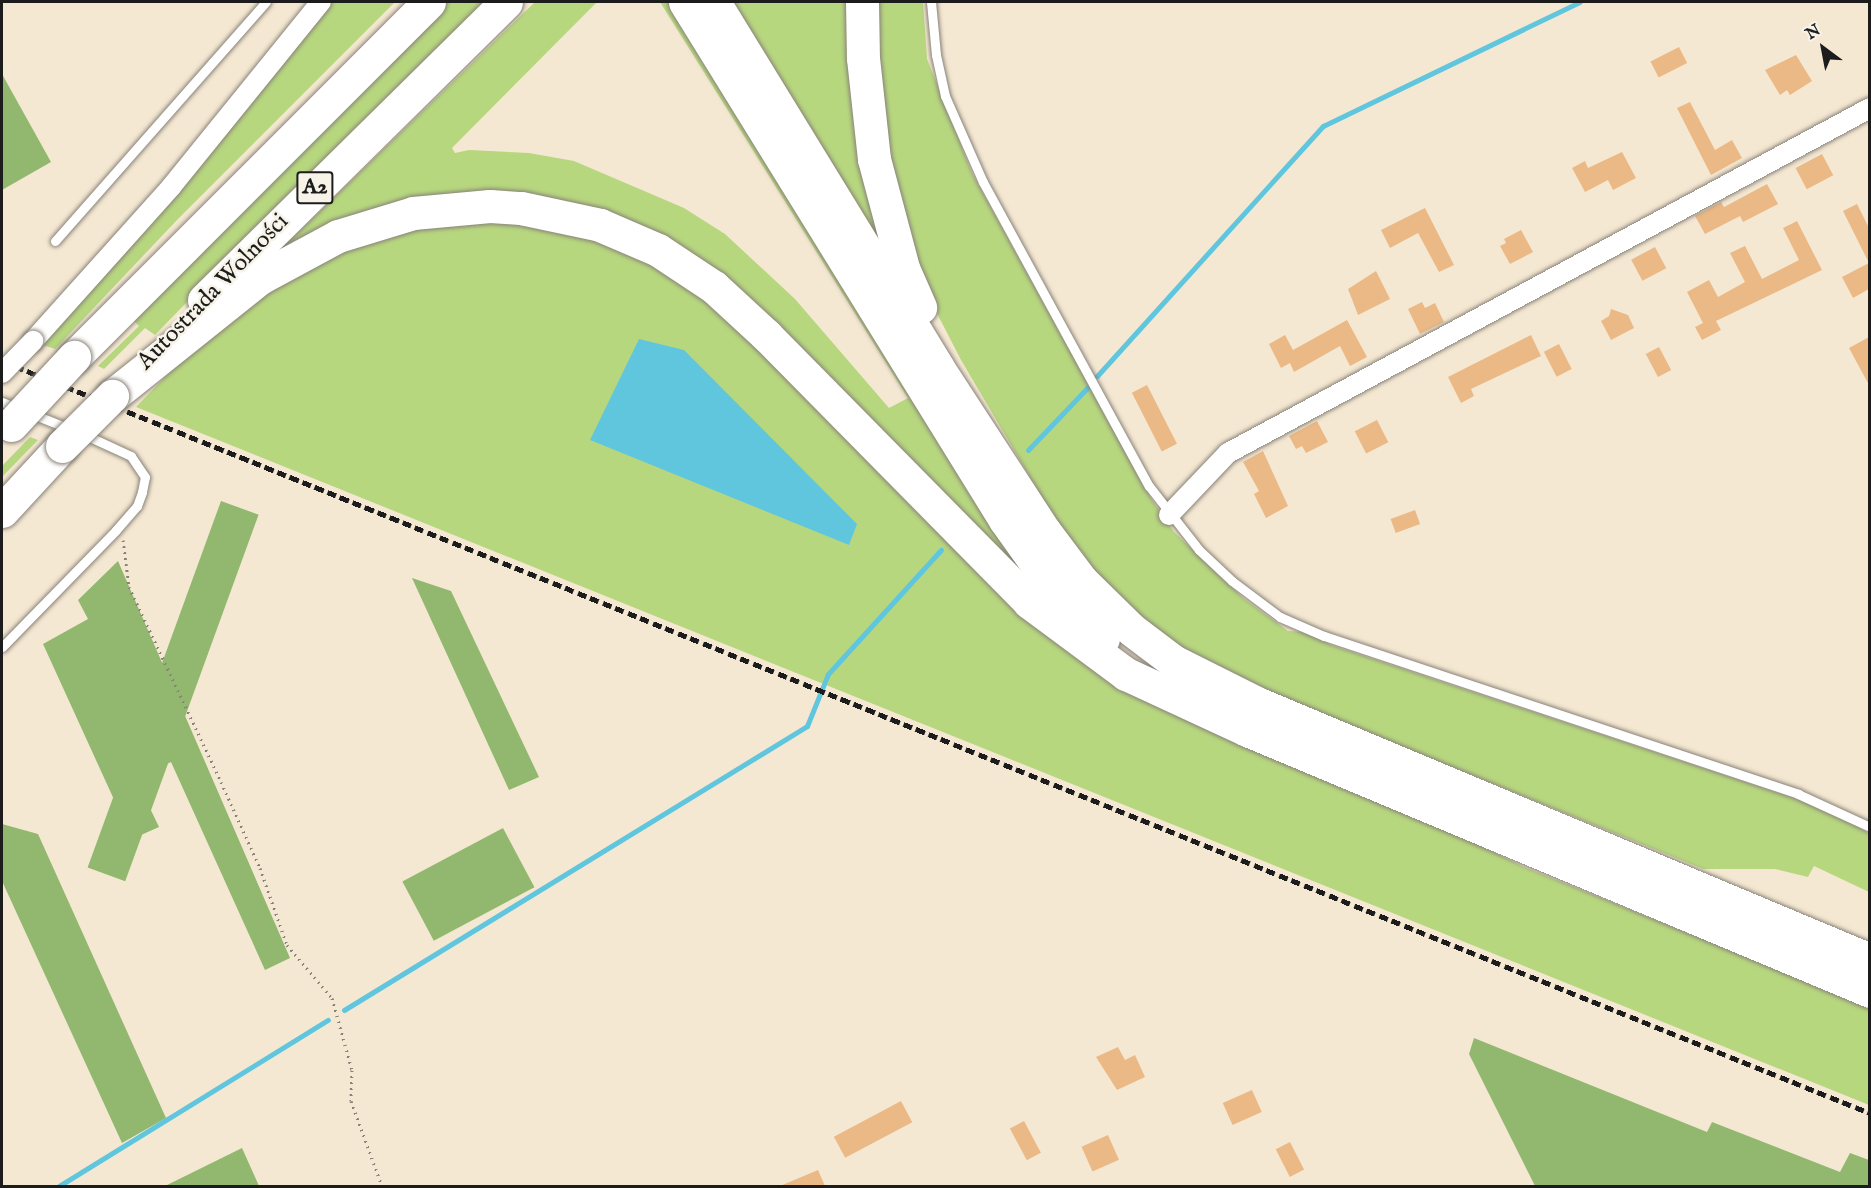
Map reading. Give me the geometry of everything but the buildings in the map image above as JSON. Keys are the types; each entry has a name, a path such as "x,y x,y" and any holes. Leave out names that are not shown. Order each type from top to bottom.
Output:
{"highway":[{"name":"A2","path":"4,421 74,357 429,2"},
{"name":"Autostrada Wolności","path":"2,511 62,446 506,2"},
{"path":"685,2 1028,554 1092,629 1186,701"},
{"path":"714,2 938,368 1080,580 1114,615 1173,661 1259,704 1869,960"},
{"path":"862,2 867,105 886,209 921,312 990,445"},
{"path":"125,385 260,278 338,236 380,221 412,213 490,206 521,208 600,225 658,250 714,287 766,334 1029,602 1110,664 1147,686 1869,991"}],"street":[{"path":"2,374 171,187 321,2"},
{"path":"1169,515 1228,453 1869,108"}],"lane":[{"path":"55,241 266,2"},
{"path":"931,2 936,56 958,132 1149,486 1169,515 1207,558 1280,617 1369,652 1798,794 1869,827"},
{"path":"2,647 137,506 145,477 131,456 4,421"}],"path":[{"path":"119,526 129,587 260,868 287,945 332,998 352,1070 351,1101 382,1186"}],"green space":[{"path":"331,2 395,2 178,219 55,349 40,344 174,195"},
{"path":"446,2 489,2 308,177 155,335 145,328 104,369 98,366 139,326 130,317 290,153"},
{"path":"535,2 597,2 452,148 455,153 469,150 529,153 574,161 684,208 725,234 795,299 889,408 908,398 660,2 674,2 1078,627 735,290 539,200 272,258"},
{"path":"722,2 854,2 904,290"},
{"path":"872,2 923,2 927,59 972,173 1152,500 1174,532 1243,598 1288,631 1305,632 1331,645 1812,804 1850,821 1869,834 1869,892 1814,866 1808,877 1775,869 1703,869 1253,686 1180,651 1133,616 1067,540 961,360 927,294 887,172"},
{"path":"2,74 51,162 2,190"},
{"path":"504,217 606,237 728,312 1011,598 1378,796 1524,867 1869,1006 1869,1105 136,407 198,343 287,273 392,229"},
{"path":"30,437 38,440 2,477 2,466"},
{"path":"221,501 259,515 125,881 88,867"},
{"path":"118,561 290,958 265,970 171,762 136,779 159,827 132,839 43,644 88,619 78,600"},
{"path":"412,578 451,591 539,777 509,790"},
{"path":"2,824 38,834 166,1118 122,1143 2,881"},
{"path":"503,828 534,887 434,941 402,882"},
{"path":"1474,1038 1707,1132 1712,1122 1840,1172 1850,1153 1869,1160 1869,1186 1535,1186 1469,1054"},
{"path":"242,1148 259,1186 165,1186"}],"water":[{"path":"639,339 684,350 857,524 849,545 590,440"}],"waterway":[{"path":"1097,376 1323,126 1580,2"},
{"path":"1028,450 1087,388"},
{"path":"344,1010 807,726 828,674 941,550"},
{"path":"59,1186 328,1020"}],"railway":[{"path":"2,361 1870,1113"}]}
